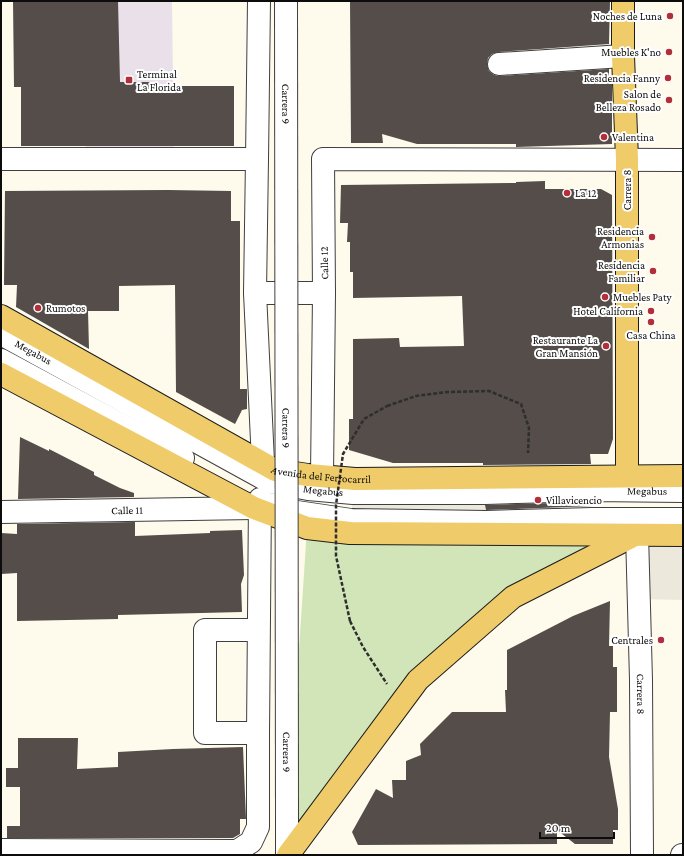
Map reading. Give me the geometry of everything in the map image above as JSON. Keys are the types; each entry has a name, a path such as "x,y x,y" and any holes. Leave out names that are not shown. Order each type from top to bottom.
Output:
{"main road":[{"name":"Carrera 8","path":"623,1 623,56 627,159 627,476"},
{"name":"Avenida del Ferrocarril","path":"1,316 276,470 355,479 683,476"},
{"path":"1,374 258,506 308,528 350,533 683,534"},
{"path":"287,853 418,680 513,597 637,534"}],"street":[{"path":"259,1 255,293 263,462"},
{"name":"Carrera 9","path":"286,1 287,853"},
{"path":"499,64 623,56"},
{"path":"1,158 257,159"},
{"name":"Calle 12","path":"255,293 324,293 323,159 683,160"},
{"path":"322,476 324,293"},
{"name":"Megabus","path":"1,334 270,482 308,489 352,494 484,493 591,490 683,491"},
{"name":"Megabus","path":"1,360 258,506 351,520 486,522 592,519 683,519"},
{"path":"1,850 237,851 251,842 258,826 258,506"},
{"name":"Calle 11","path":"1,512 258,506"},
{"name":"Carrera 8","path":"637,534 641,673 642,855"},
{"path":"258,630 204,630 205,733 258,733"},
{"path":"258,826 287,853"}],"path":[{"path":"400,704 364,647 350,621 336,556 336,505 343,454 364,419 386,406 416,396 448,392 489,391 521,404 529,428 528,477"}],"shaded area":[{"name":"Terminal La Florida","path":"84,1 172,1 174,159 86,159"},
{"path":"353,493 485,493 486,522 351,520"},
{"path":"637,534 683,535 683,600 639,599"}],"green space":[{"path":"307,528 637,534 513,597 418,680 286,848"}],"building":[{"path":"13,1 118,1 120,82 150,82 151,86 234,86 234,146 21,146 21,87 14,87"},
{"path":"350,1 610,1 609,44 498,52 492,54 488,58 487,64 489,71 494,75 500,76 609,69 609,83 612,84 612,144 516,147 516,144 417,144 382,134 383,143 351,143"},
{"path":"545,181 545,189 601,189 612,195 613,439 608,454 590,454 591,464 483,465 483,463 393,463 349,450 349,419 353,419 353,339 399,338 400,347 464,346 462,296 353,298 353,272 350,272 350,242 347,242 348,223 340,223 341,185 516,183"},
{"path":"5,191 231,191 231,221 240,221 240,389 247,389 247,409 242,410 235,424 176,392 175,285 119,286 119,311 88,311 89,349 16,307 17,285 4,285"},
{"path":"20,437 49,451 49,449 94,472 94,475 134,493 134,497 18,499"},
{"path":"591,502 592,506 486,510 485,505"},
{"path":"135,522 135,536 210,533 210,531 242,530 244,575 241,584 242,612 118,615 118,619 17,621 17,573 1,574 1,533 17,534 17,524"},
{"path":"610,601 609,646 613,646 613,667 617,667 617,712 610,712 609,757 618,809 618,830 613,830 613,844 575,844 557,830 557,844 358,845 352,832 376,789 393,798 392,780 406,780 406,761 421,755 420,744 452,712 506,712 505,690 507,690 507,650 573,616"},
{"path":"18,738 78,738 77,769 118,767 118,752 243,747 246,819 240,819 240,834 233,838 7,838 7,826 20,826 20,787 6,787 6,768 18,768"}],"place":[{"name":"Noches de Luna","path":"670,16"},
{"name":"Muebles K'no","path":"669,52"},
{"name":"Residencia Fanny","path":"668,78"},
{"name":"Terminal La Florida","path":"129,80"},
{"name":"Salon de Belleza Rosado","path":"669,100"},
{"name":"Valentina","path":"604,137"},
{"name":"La 12","path":"567,193"},
{"name":"Residencia Armonias","path":"652,237"},
{"name":"Residencia Familiar","path":"653,271"},
{"name":"Muebles Paty","path":"605,297"},
{"name":"Rumotos","path":"38,308"},
{"name":"Hotel California","path":"651,311"},
{"name":"Casa China","path":"651,322"},
{"name":"Restaurante La Gran Mansión","path":"606,346"},
{"name":"Villavicencio","path":"538,500"},
{"name":"Centrales","path":"661,640"}]}
